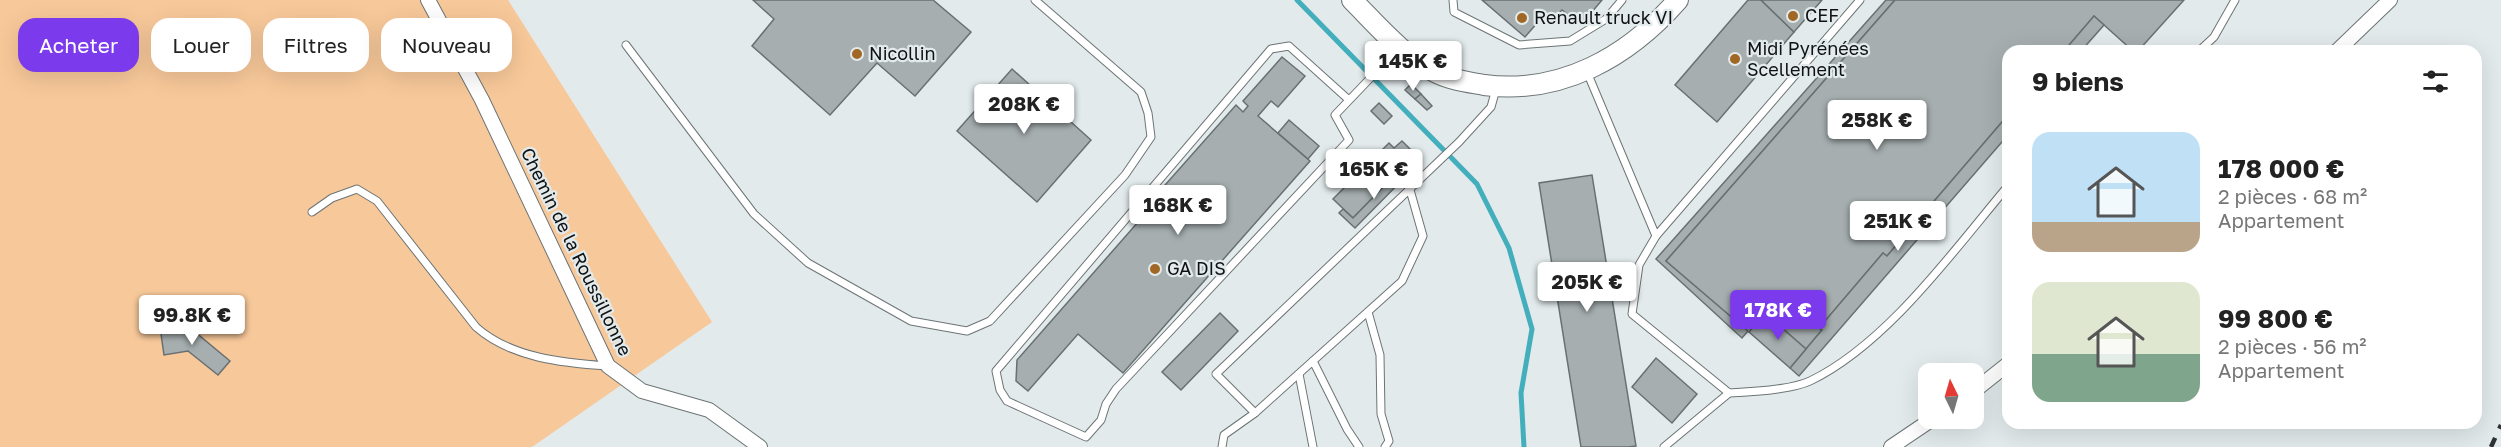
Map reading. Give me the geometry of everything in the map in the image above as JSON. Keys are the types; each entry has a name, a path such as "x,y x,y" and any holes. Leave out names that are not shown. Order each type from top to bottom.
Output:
{"street":[{"name":"Chemin de la Roussillonne","path":"428,0 482,100 608,366 642,391 709,410 760,447"},
{"path":"1352,0 1400,47 1435,72 1464,82 1524,87 1562,80 1587,72 1662,19 1678,0"},
{"path":"2343,45 2390,0"},
{"path":"1984,383 2002,368"},
{"path":"1891,447 1918,429"}],"lane":[{"path":"626,45 754,214 808,263 911,321 967,331 990,321 1011,300 1125,174 1151,137 1148,113 1141,92 1035,0"},
{"path":"1453,0 1454,12 1519,45 1570,41 1606,19 1622,0"},
{"path":"1729,393 1632,314 1639,265 1656,236 1860,0"},
{"path":"2205,45 2214,37 2235,0"},
{"path":"1349,100 1289,46 1271,49 996,370 1000,390 1007,401 1086,437 1101,420 1106,404 1116,389 1348,140 1335,115 1400,47"},
{"path":"1587,72 1656,236"},
{"path":"1255,413 1216,374 1459,142 1491,107 1497,86"},
{"path":"312,212 332,198 357,189 377,201 476,327 491,340 520,352 575,364 608,366"},
{"path":"1222,447 1224,435 1255,413 1402,280 1423,236 1410,190"},
{"path":"1664,447 1729,393 1761,391 1808,382 1840,363 1900,313 2002,193"},
{"path":"1368,312 1380,355 1382,414 1389,441 1385,447"},
{"path":"1313,361 1347,429 1359,447"},
{"path":"1299,374 1313,447"}],"shaded area":[{"path":"0,0 508,0 712,322 532,447 0,447"}],"building":[{"name":"Nicollin","path":"753,0 933,0 971,32 915,96 877,63 830,115 752,46 774,19"},
{"name":"Renault truck VI","path":"1482,0 1602,0 1581,25 1562,10 1551,21 1545,14 1525,37"},
{"name":"Midi Pyrénées Scellement","path":"1748,0 1761,0 1794,32 1717,122 1675,85"},
{"name":"CEF","path":"1761,0 1822,0 1794,32"},
{"path":"1886,0 1895,0 1666,261 1748,331 1742,338 1656,259"},
{"path":"1895,0 2184,0 2143,45 2126,45 2094,16 2069,45 2002,45 2002,122 1887,256 1883,253 1819,328 1822,330 1806,349 1766,314 1749,332 1666,261"},
{"path":"2094,16 2104,25 2086,45 2069,45"},
{"name":"GA DIS","path":"1282,57 1305,76 1278,107 1271,101 1258,116 1310,161 1123,373 1078,334 1028,391 1016,381 1017,360 1153,205 1150,202 1236,105 1243,112 1248,106 1243,101"},
{"path":"1012,69 1091,140 1037,202 957,131"},
{"path":"1411,84 1421,94 1415,99 1405,90"},
{"path":"1421,94 1432,106 1427,110 1415,99"},
{"path":"1379,103 1392,116 1384,124 1371,111"},
{"path":"1289,120 1319,146 1308,159 1278,133"},
{"path":"2002,122 2002,142 1799,376 1790,368 1822,330 1819,328 1883,253 1887,256"},
{"path":"1402,141 1411,150 1404,157 1408,161 1353,218 1333,199 1389,143 1394,148"},
{"path":"1401,169 1407,175 1355,228 1339,213 1343,209 1353,218"},
{"path":"1592,175 1636,446 1581,447 1539,183"},
{"path":"1220,313 1238,331 1181,390 1162,372"},
{"path":"1766,314 1806,349 1790,368 1749,332"},
{"path":"193,323 194,331 230,361 218,375 188,351 164,355 160,327"},
{"path":"1656,358 1697,394 1672,423 1632,387"}],"waterway":[{"path":"1297,0 1477,184 1509,248 1532,329 1521,393 1524,447"}],"railway":[{"path":"2491,447 2501,425"}],"place":[{"name":"CEF","path":"1793,16"},
{"name":"Renault truck VI","path":"1522,18"},
{"name":"Nicollin","path":"857,54"},
{"name":"Midi Pyrénées Scellement","path":"1735,59"},
{"name":"GA DIS","path":"1155,269"}]}
